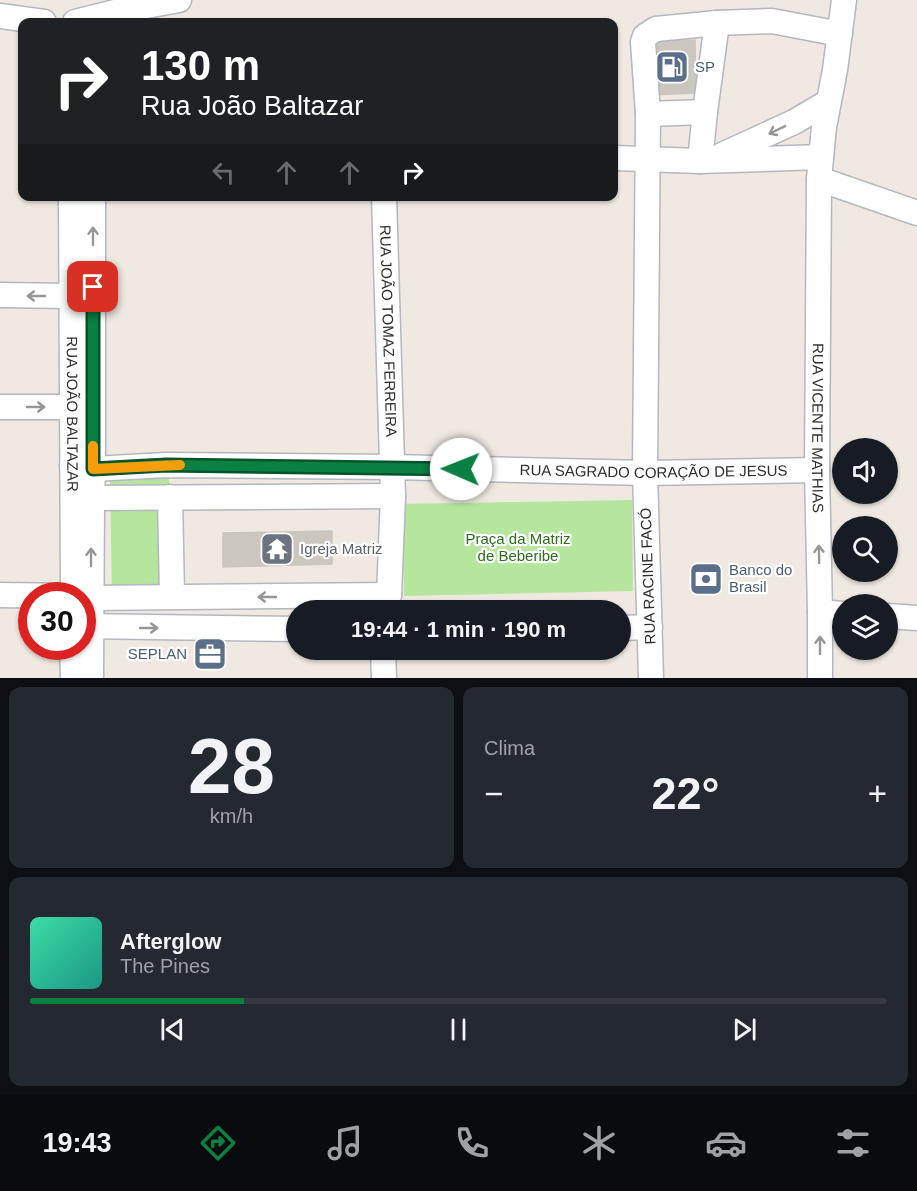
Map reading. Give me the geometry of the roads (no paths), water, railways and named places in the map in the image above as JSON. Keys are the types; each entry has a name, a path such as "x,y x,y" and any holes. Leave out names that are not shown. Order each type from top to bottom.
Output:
{"street":[{"path":"85,18 119,5 179,0"},
{"name":"RUA VICENTE MATHIAS","path":"820,678 832,613 817,470 820,168 824,127 844,0"},
{"path":"0,16 18,18"},
{"path":"704,160 705,112 717,23 772,21 840,34"},
{"name":"RUA RACINE FACÓ","path":"651,678 645,473 648,114 644,42 645,36 656,29 717,23"},
{"path":"704,160 738,149 795,122 828,102"},
{"path":"648,114 705,112"},
{"path":"618,158 704,160 820,168 917,213"},
{"name":"RUA JOÃO BALTAZAR","path":"71,201 72,407 83,467 92,498 81,582"},
{"name":"RUA JOÃO BALTAZAR","path":"79,582 93,201"},
{"name":"RUA JOÃO TOMAZ FERREIRA","path":"384,201 393,496 387,600"},
{"path":"0,296 71,296"},
{"path":"0,406 72,407"},
{"name":"RUA SAGRADO CORAÇÃO DE JESUS","path":"83,467 166,465 392,467 645,473 817,470"},
{"path":"92,498 393,496"},
{"path":"170,497 172,596"},
{"path":"0,595 18,595"},
{"path":"96,596 295,600"},
{"path":"898,617 917,618"},
{"path":"96,627 286,629"},
{"path":"631,627 650,627"},
{"path":"72,660 73,678"},
{"name":"RUA JOÃO BALTAZAR","path":"90,660 91,678"},
{"path":"383,660 384,678"}],"place":[{"name":"SP","path":"672,67"},
{"name":"Igreja Matriz","path":"277,549"},
{"name":"Banco do Brasil","path":"706,579"},
{"name":"SEPLAN","path":"210,654"}],"park label":[{"name":"Praça da Matriz de Beberibe","path":"518,548"}]}
